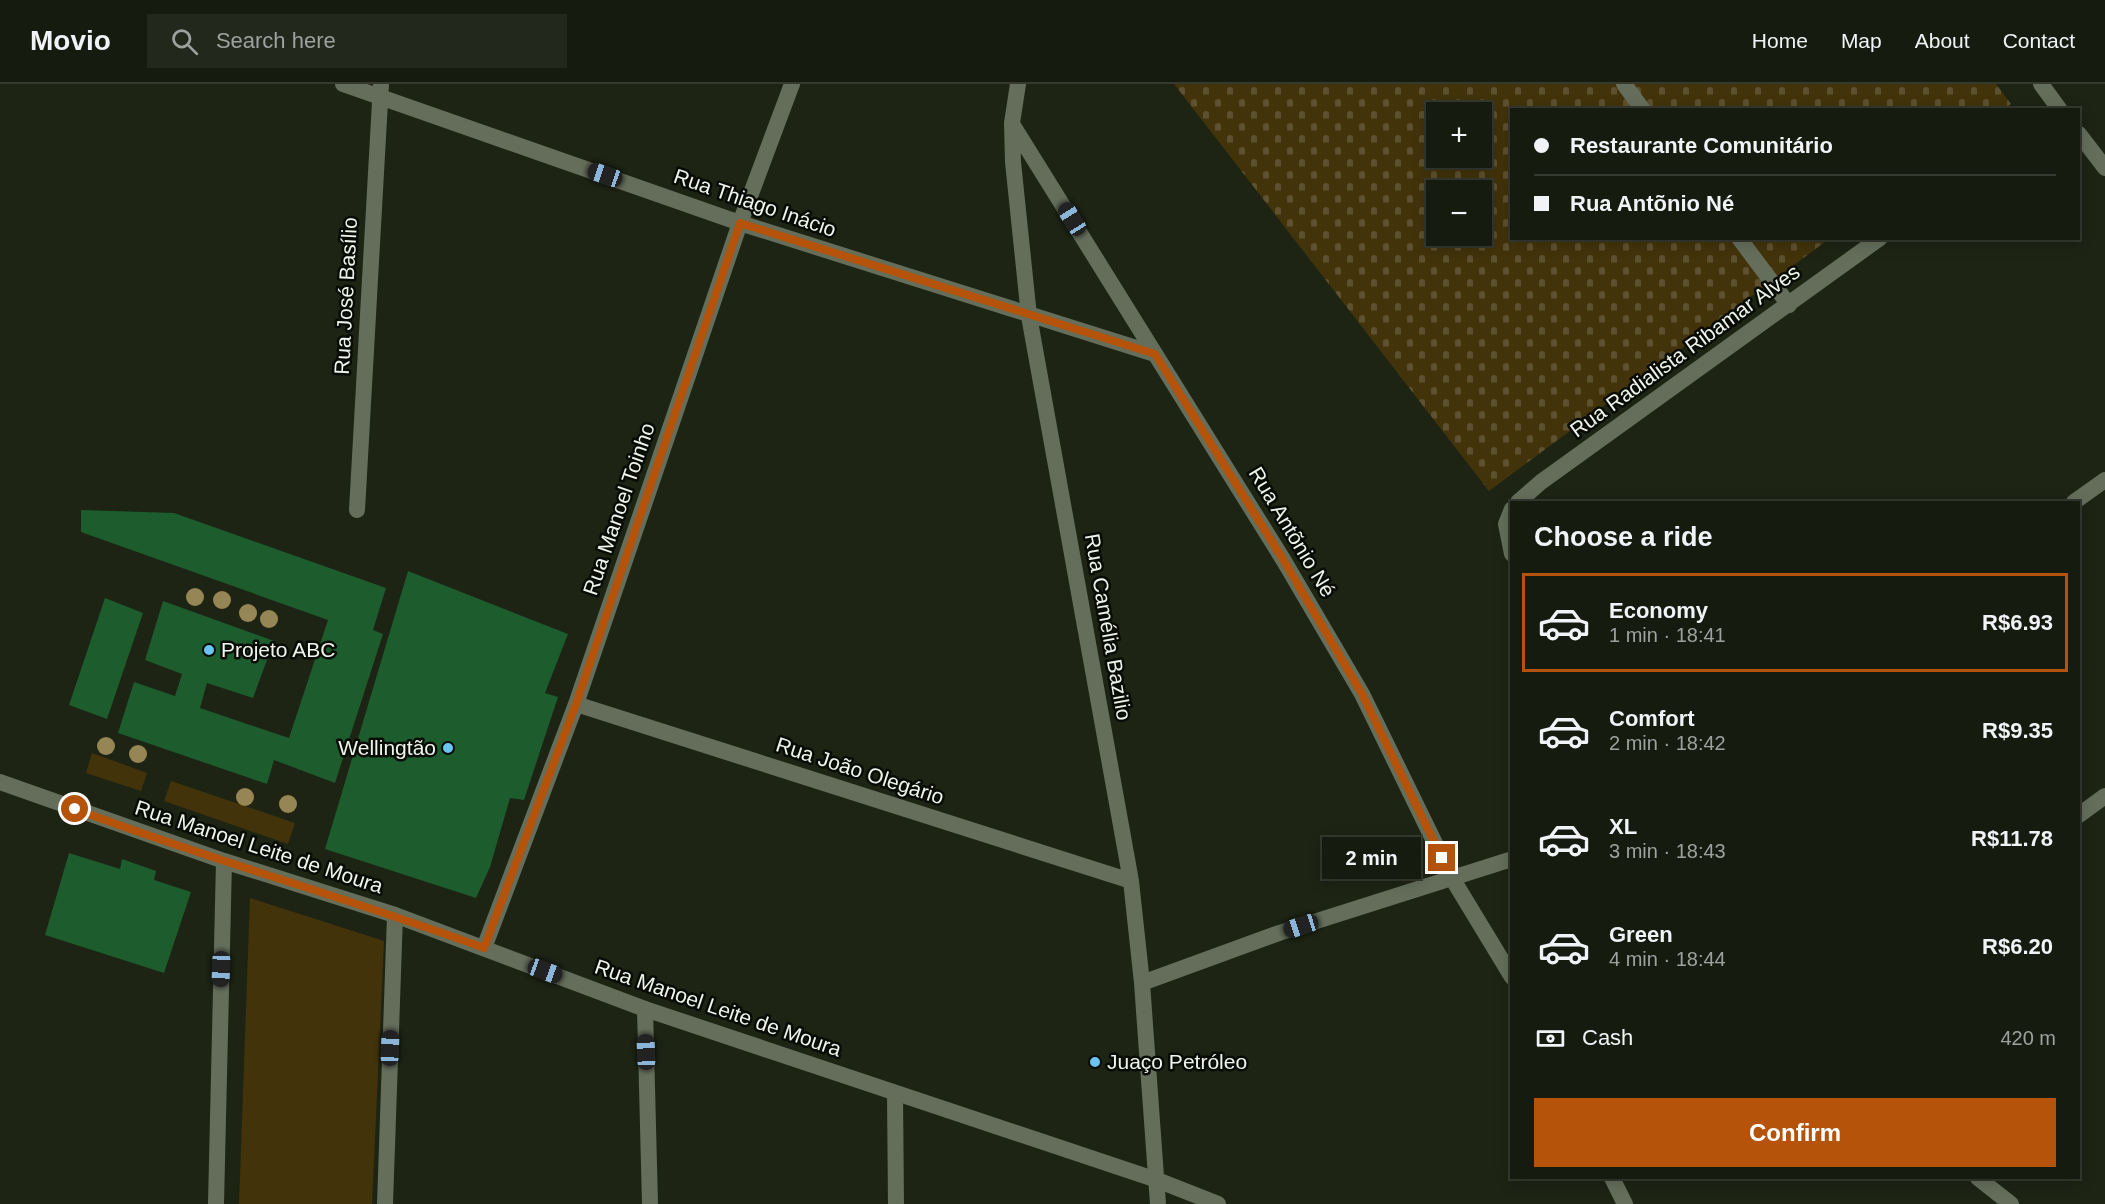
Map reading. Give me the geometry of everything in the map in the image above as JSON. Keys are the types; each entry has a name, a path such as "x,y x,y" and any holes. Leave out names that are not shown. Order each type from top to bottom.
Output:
{"street":[{"name":"Rua Thiago Inácio","path":"343,84 380,90 740,223 1155,354"},
{"name":"Rua Manoel Toinho","path":"484,948 576,704 740,223 792,84"},
{"name":"Rua Camélia Bazilio","path":"1018,84 1012,123 1015,200 1029,316 1131,881 1142,983 1158,1204"},
{"path":"1624,84 1642,108"},
{"path":"2041,84 2056,108"},
{"name":"Rua José Basílio","path":"357,510 380,90"},
{"name":"Rua Antõnio Né","path":"1012,123 1284,561 1362,694 1452,878 1510,974"},
{"path":"2080,135 2105,168"},
{"path":"1740,240 1789,305"},
{"name":"Rua Radialista Ribamar Alves","path":"1519,501 1541,482 1877,240"},
{"path":"2075,501 2105,480"},
{"path":"1510,514 1506,524 1510,544"},
{"name":"Rua João Olegário","path":"576,704 1131,881"},
{"name":"Rua Manoel Leite de Moura","path":"0,782 224,861 395,915 645,1009 1157,1180 1218,1204"},
{"path":"2080,814 2105,796"},
{"path":"1142,983 1279,933 1510,860"},
{"path":"216,1204 224,861"},
{"path":"385,1204 395,915"},
{"path":"645,1009 650,1204"},
{"path":"895,1094 896,1204"},
{"path":"1612,1179 1625,1204"},
{"path":"1979,1179 2011,1204"}],"green space":[{"path":"1174,84 1996,84 2011,104 2006,108 1510,108 1510,240 1828,240 1489,491"},
{"path":"92,753 147,773 141,791 86,773"},
{"path":"171,781 295,823 288,844 164,801"},
{"path":"250,898 384,941 372,1204 239,1204"}],"building":[{"name":"Projeto ABC","path":"81,510 174,513 386,588 373,630 383,634 335,783 274,760 267,784 118,733 134,682 175,696 182,674 145,660 163,601 274,641 253,698 207,683 200,708 289,738 328,620 81,532"},
{"name":"Wellingtão","path":"408,571 568,634 545,693 558,697 524,800 510,798 490,867 476,898 325,849"},
{"path":"105,598 143,613 107,719 69,705"},
{"path":"69,853 120,869 122,859 156,871 154,880 191,892 164,973 45,935"}],"place":[{"name":"Projeto ABC","path":"209,650"},
{"name":"Wellingtão","path":"448,748"},
{"name":"Juaço Petróleo","path":"1095,1062"}],"route":[{"path":"75,809 224,861 395,915 484,948 576,704 740,223 1155,354 1284,561 1362,694 1442,858"}]}
